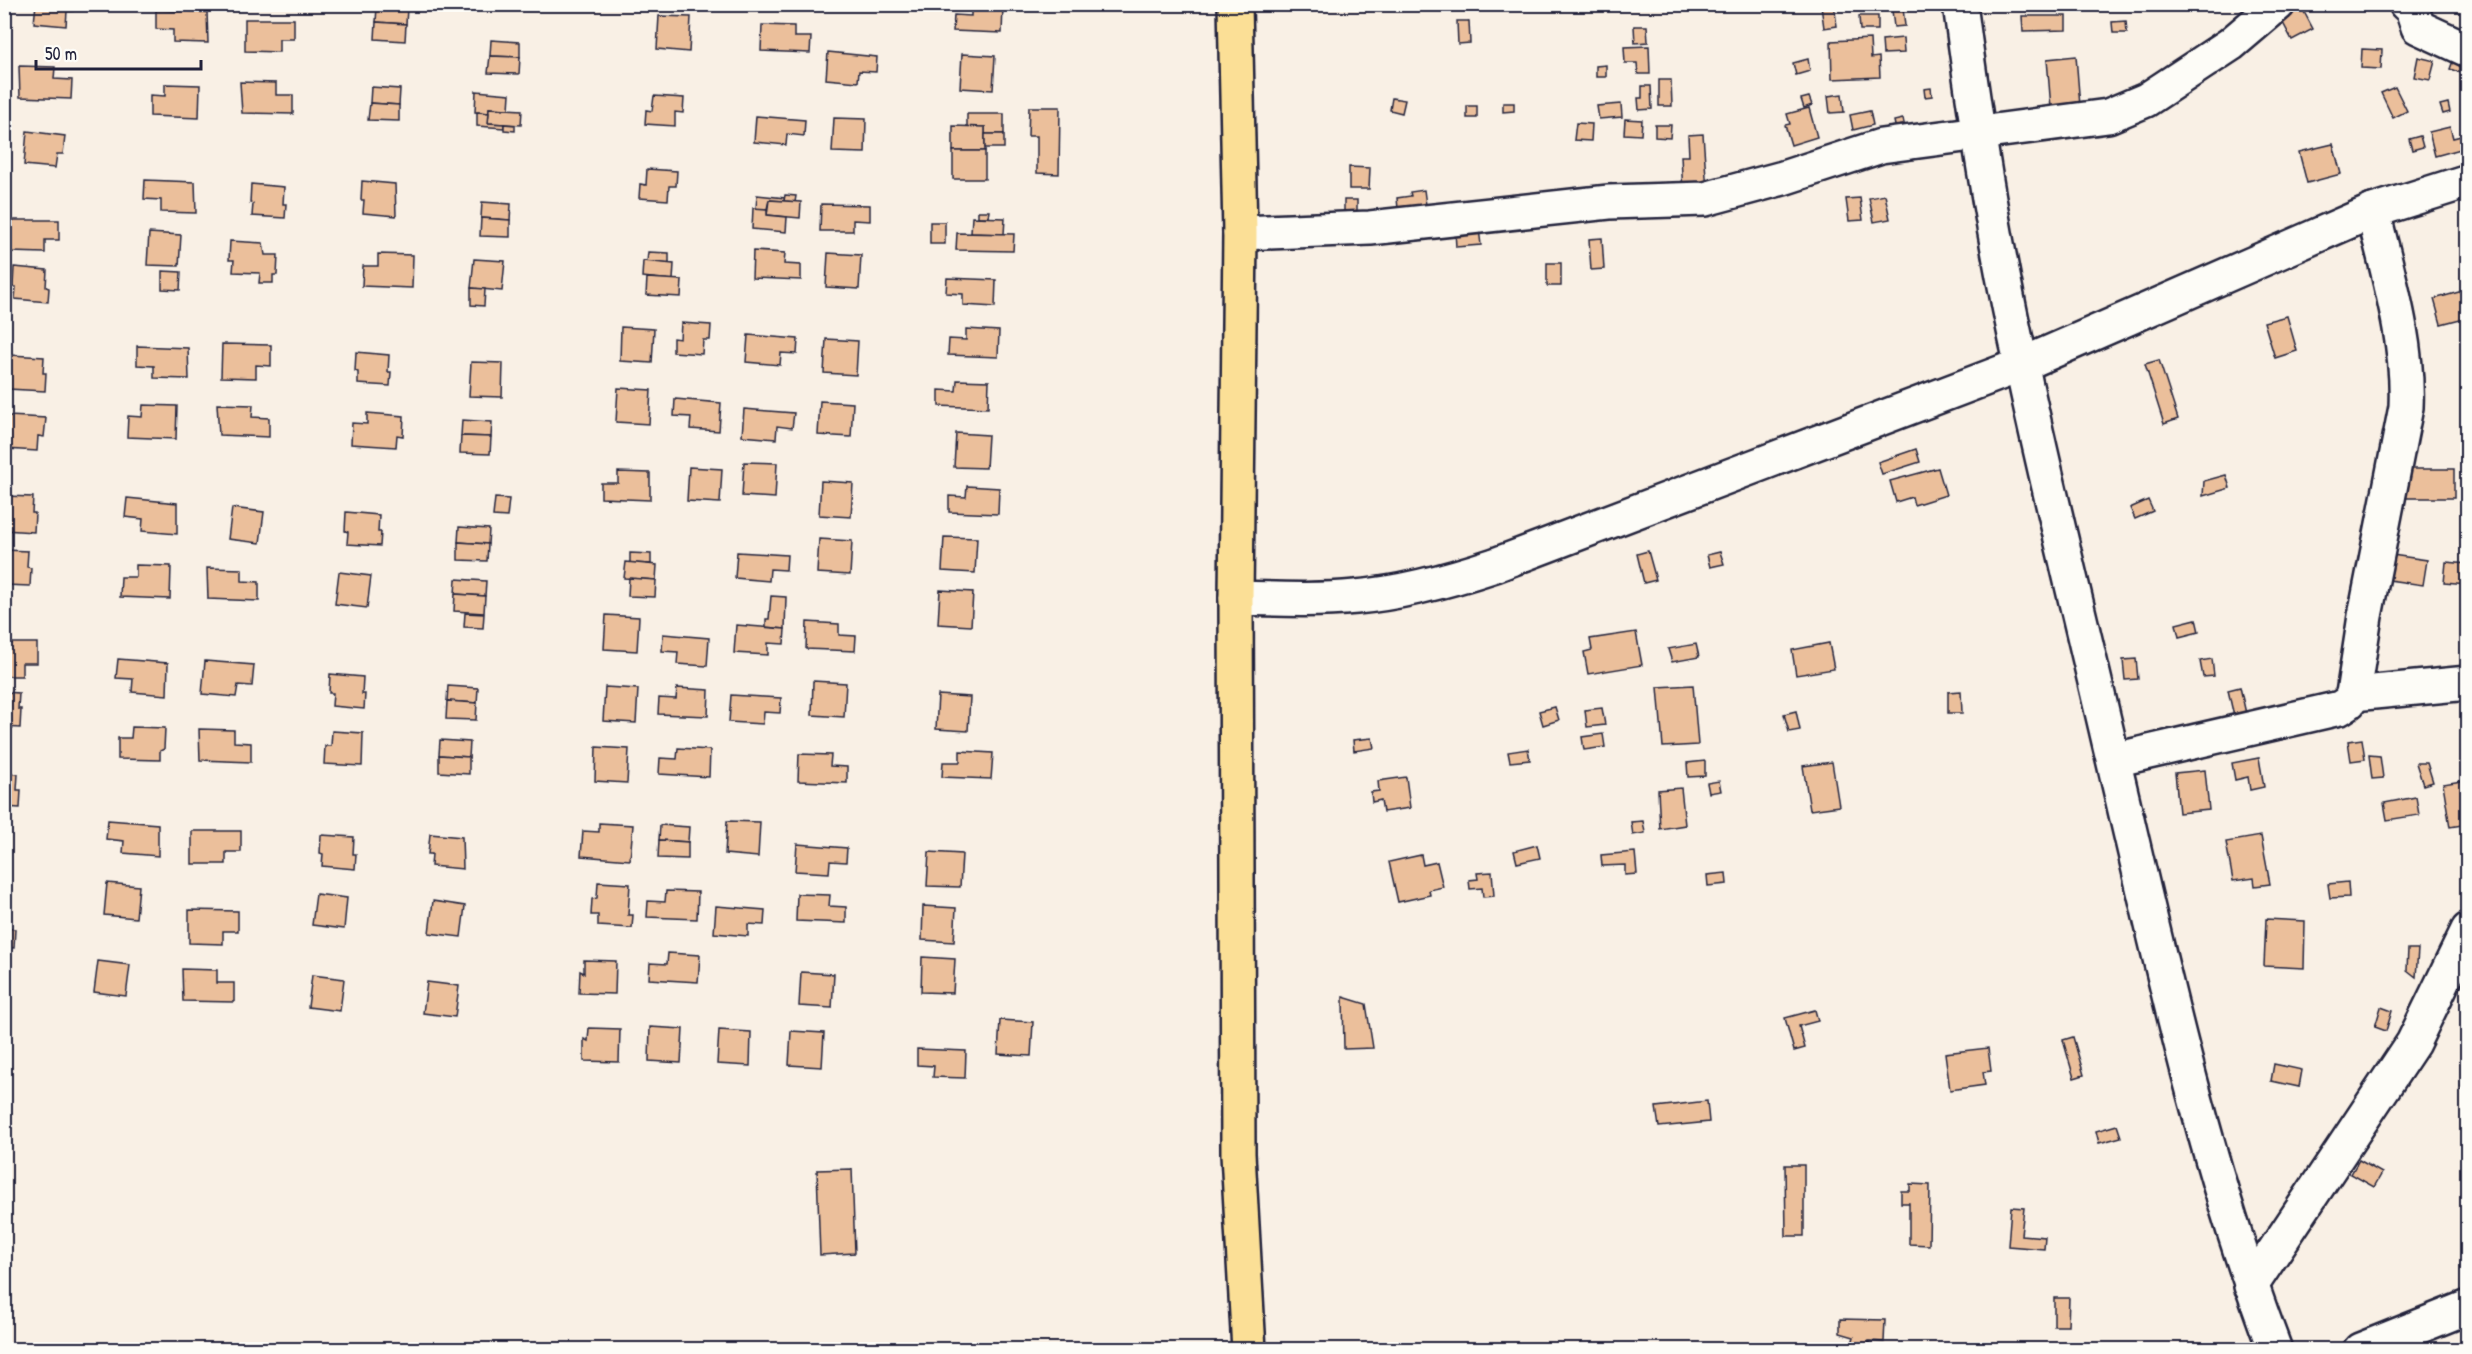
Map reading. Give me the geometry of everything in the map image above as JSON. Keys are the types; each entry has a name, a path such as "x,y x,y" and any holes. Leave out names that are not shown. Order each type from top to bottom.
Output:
{"highway":[{"path":"1235,4 1240,233 1236,598 1238,1154 1249,1350"},
{"path":"1228,1350 1228,1288 1238,1154"}],"street":[{"path":"1960,4 1977,134 2021,365 2192,1086 2251,1286 2275,1350"},
{"path":"1240,233 1370,228 1609,202 1705,199 1783,178 1881,146 2108,116 2146,100 2231,44 2278,4"},
{"path":"2406,4 2412,9 2418,27 2468,50"},
{"path":"1236,598 1297,600 1358,597 1442,582 1506,561 2021,365 2373,211 2468,181"},
{"path":"2114,760 2340,708 2349,702 2353,694 2407,398 2395,309 2373,211"},
{"path":"2353,694 2468,683"},
{"path":"2251,1286 2413,1043 2468,930"},
{"path":"2360,1350 2468,1307"}],"building":[{"path":"4,4 11,4 11,16 4,16"},
{"path":"36,4 73,4 73,11 67,11 66,26 34,23"},
{"path":"857,4 857,8 810,5"},
{"path":"857,4 880,4 880,9 857,8"},
{"path":"1834,4 1837,26 1824,28 1821,6"},
{"path":"971,5 1003,6 1002,33 953,31 954,15 971,16"},
{"path":"377,7 407,8 406,24 376,22"},
{"path":"1903,8 1905,26 1894,27 1892,10"},
{"path":"2302,8 2313,29 2292,40 2281,19"},
{"path":"156,10 207,12 208,43 173,42 173,30 156,29"},
{"path":"659,16 691,17 689,52 657,49"},
{"path":"1859,16 1878,16 1878,30 1860,30"},
{"path":"2022,16 2066,16 2066,30 2023,31"},
{"path":"245,19 294,19 294,39 279,39 279,52 245,51"},
{"path":"1457,21 1469,21 1470,43 1458,44"},
{"path":"2126,21 2127,33 2113,33 2112,22"},
{"path":"376,22 406,24 405,41 375,39"},
{"path":"762,25 794,26 794,37 811,37 810,53 761,51"},
{"path":"1634,26 1647,26 1648,42 1635,43"},
{"path":"1903,38 1904,53 1883,54 1882,40"},
{"path":"1870,39 1871,58 1879,57 1880,77 1832,79 1831,41"},
{"path":"491,40 520,42 520,57 490,56"},
{"path":"1649,46 1650,74 1638,74 1637,63 1625,63 1624,47"},
{"path":"2362,49 2382,50 2381,69 2361,68"},
{"path":"828,52 877,57 876,72 859,71 858,82 826,79"},
{"path":"962,54 995,56 993,90 960,88"},
{"path":"490,56 520,57 519,74 488,73"},
{"path":"2076,56 2080,106 2051,108 2047,59"},
{"path":"2418,57 2435,61 2430,80 2414,77"},
{"path":"1808,59 1810,71 1796,75 1793,63"},
{"path":"2453,61 2464,64 2461,73 2450,69"},
{"path":"1606,65 1606,77 1596,77 1596,66"},
{"path":"19,66 55,67 54,79 72,80 71,99 20,97"},
{"path":"4,70 10,70 10,90 4,89"},
{"path":"1659,80 1671,80 1672,106 1659,106"},
{"path":"240,82 276,83 276,95 293,95 293,114 242,113"},
{"path":"165,84 200,85 199,118 150,116 150,95 165,96"},
{"path":"1642,86 1651,86 1652,109 1639,110 1638,98 1642,98"},
{"path":"371,87 400,89 399,105 370,103"},
{"path":"2395,87 2407,111 2393,118 2381,93"},
{"path":"1931,88 1932,96 1925,97 1924,89"},
{"path":"476,91 510,94 509,109 489,108 489,113 475,112"},
{"path":"1842,94 1844,112 1830,113 1828,96"},
{"path":"654,96 684,98 683,113 675,112 675,126 645,124 646,110 652,111"},
{"path":"1809,97 1812,105 1804,108 1801,99"},
{"path":"1392,98 1405,100 1402,113 1390,110"},
{"path":"370,103 399,105 399,121 368,120"},
{"path":"1503,103 1514,103 1514,111 1503,112"},
{"path":"2448,103 2450,112 2443,114 2440,105"},
{"path":"1621,104 1622,117 1599,119 1597,106"},
{"path":"1467,106 1477,106 1477,118 1467,118"},
{"path":"1029,107 1060,107 1059,174 1037,173 1037,136 1028,136"},
{"path":"489,108 522,110 521,125 488,123"},
{"path":"1809,108 1817,137 1791,145 1785,125 1790,124 1787,114"},
{"path":"1870,111 1873,125 1853,130 1850,115"},
{"path":"477,112 489,113 488,123 504,124 504,128 477,126"},
{"path":"967,114 1004,114 1004,134 985,134 985,127 967,127"},
{"path":"756,116 805,120 804,136 787,134 786,145 754,142"},
{"path":"834,118 866,119 865,153 832,152"},
{"path":"1625,119 1642,120 1641,135 1624,134"},
{"path":"1903,119 1905,128 1896,130 1894,121"},
{"path":"1576,123 1592,124 1591,141 1574,140"},
{"path":"504,124 515,125 515,131 504,130"},
{"path":"1655,125 1671,125 1670,138 1655,137"},
{"path":"953,126 985,127 985,151 953,151"},
{"path":"2450,127 2453,138 2465,135 2468,147 2435,156 2429,132"},
{"path":"27,131 65,136 63,154 57,154 55,168 24,165"},
{"path":"985,134 1004,134 1004,148 985,148"},
{"path":"1703,134 1707,191 1683,193 1681,156 1689,156 1688,135"},
{"path":"2420,136 2423,147 2412,150 2409,139"},
{"path":"2333,144 2341,174 2307,183 2299,152"},
{"path":"953,151 985,151 985,179 953,179"},
{"path":"1349,167 1370,168 1369,189 1349,189"},
{"path":"647,169 677,171 676,186 669,186 668,200 639,198 640,184 646,185"},
{"path":"145,180 195,182 196,213 161,212 161,200 144,199"},
{"path":"362,181 395,184 396,216 363,213"},
{"path":"251,184 284,187 285,218 252,216"},
{"path":"1424,190 1426,205 1398,209 1397,198 1411,196 1410,192"},
{"path":"757,195 785,198 784,201 769,200 767,209 756,209"},
{"path":"785,195 796,196 795,202 784,201"},
{"path":"1885,195 1890,219 1874,222 1869,198"},
{"path":"1860,198 1863,220 1849,221 1846,199"},
{"path":"769,200 801,202 800,218 767,215"},
{"path":"1344,200 1357,200 1357,213 1344,212"},
{"path":"482,202 511,204 510,220 481,218"},
{"path":"821,204 870,205 870,221 853,220 853,231 820,231"},
{"path":"753,208 767,209 767,215 787,217 786,232 752,229"},
{"path":"978,211 989,211 988,217 978,217"},
{"path":"972,217 1005,218 1004,234 971,233"},
{"path":"481,218 510,220 510,237 480,236"},
{"path":"10,220 59,220 59,240 45,240 45,253 10,252"},
{"path":"930,222 945,222 945,244 930,244"},
{"path":"1479,229 1481,245 1456,247 1455,231"},
{"path":"149,233 181,235 179,266 147,265"},
{"path":"957,233 1014,234 1013,251 956,250"},
{"path":"1602,238 1604,269 1591,270 1589,239"},
{"path":"230,241 263,243 265,255 278,255 277,275 273,275 273,283 259,283 260,273 233,272 234,260 229,260"},
{"path":"753,251 785,253 784,264 801,265 801,280 752,278"},
{"path":"648,252 669,253 669,264 647,262"},
{"path":"828,253 861,255 859,289 826,287"},
{"path":"378,254 413,255 412,288 362,286 363,266 378,266"},
{"path":"474,259 505,261 502,291 471,288"},
{"path":"643,261 674,264 673,280 642,277"},
{"path":"1547,263 1561,263 1561,286 1547,286"},
{"path":"14,267 47,270 48,302 15,299"},
{"path":"162,271 181,272 180,290 162,289"},
{"path":"647,278 682,280 681,297 646,295"},
{"path":"947,278 996,280 995,307 963,305 963,294 946,293"},
{"path":"471,288 485,289 484,306 471,305"},
{"path":"2466,290 2468,317 2441,324 2434,299"},
{"path":"2287,316 2297,351 2275,358 2264,322"},
{"path":"681,323 711,325 710,340 703,340 702,354 673,352 673,338 680,339"},
{"path":"621,327 654,329 652,363 620,361"},
{"path":"966,329 999,331 998,357 948,355 949,339 966,340"},
{"path":"748,335 798,339 797,354 781,353 780,365 746,362"},
{"path":"826,339 858,341 856,375 824,373"},
{"path":"222,344 271,345 271,366 256,365 256,378 221,377"},
{"path":"137,346 188,348 189,379 154,378 154,366 137,365"},
{"path":"356,352 389,355 390,386 358,384 358,372 355,371"},
{"path":"10,355 44,357 45,391 8,389"},
{"path":"2159,360 2178,419 2164,424 2145,364"},
{"path":"471,362 503,363 502,397 469,396"},
{"path":"957,380 989,381 988,408 939,406 939,390 956,391"},
{"path":"618,388 651,390 649,424 616,422"},
{"path":"675,399 721,403 719,431 690,429 691,417 674,416"},
{"path":"820,401 853,403 851,437 818,435"},
{"path":"217,404 253,405 252,417 269,418 269,437 219,435"},
{"path":"143,405 177,406 176,439 127,437 128,416 142,417"},
{"path":"744,409 794,413 792,428 777,426 776,439 742,436"},
{"path":"367,413 404,416 403,436 397,435 396,447 351,444 352,423 367,424"},
{"path":"8,416 46,418 44,437 38,436 37,451 6,449"},
{"path":"462,420 492,422 491,437 461,436"},
{"path":"956,433 988,435 986,468 954,467"},
{"path":"461,436 491,437 490,454 460,453"},
{"path":"1916,449 1920,462 1882,474 1878,462"},
{"path":"744,462 777,463 775,498 742,496"},
{"path":"689,467 722,469 720,503 687,501"},
{"path":"1938,468 1946,495 1914,505 1912,497 1896,502 1890,481"},
{"path":"2406,469 2454,469 2454,498 2406,498"},
{"path":"618,472 650,473 650,500 601,498 601,483 618,483"},
{"path":"2226,475 2230,488 2203,496 2204,481"},
{"path":"821,481 853,483 851,517 819,515"},
{"path":"967,486 999,488 998,514 949,512 949,496 966,497"},
{"path":"4,496 33,497 34,532 4,530"},
{"path":"127,498 177,503 177,534 142,531 143,519 125,517"},
{"path":"495,498 509,499 507,517 493,516"},
{"path":"2148,500 2153,511 2135,519 2130,508"},
{"path":"232,508 264,512 260,543 228,539"},
{"path":"346,512 379,515 380,546 347,544"},
{"path":"459,527 489,529 488,544 458,542"},
{"path":"944,537 977,538 975,573 942,571"},
{"path":"819,539 852,541 850,575 817,573"},
{"path":"458,542 488,544 487,561 458,560"},
{"path":"4,550 28,551 27,567 31,568 30,586 4,585"},
{"path":"1648,551 1656,580 1644,583 1637,554"},
{"path":"737,552 787,555 786,570 770,569 769,581 735,578"},
{"path":"1720,552 1724,564 1710,567 1707,555"},
{"path":"630,553 651,554 651,564 630,563"},
{"path":"2392,555 2427,560 2423,585 2389,580"},
{"path":"626,562 657,565 656,580 624,578"},
{"path":"2446,562 2468,564 2468,585 2444,583"},
{"path":"136,565 171,566 170,599 120,597 121,577 136,577"},
{"path":"207,568 242,569 242,581 259,582 259,601 208,599"},
{"path":"339,572 371,576 367,608 335,604"},
{"path":"629,578 656,580 655,597 628,596"},
{"path":"456,579 486,581 485,596 455,594"},
{"path":"940,590 973,592 971,626 938,624"},
{"path":"455,594 485,596 484,613 454,611"},
{"path":"771,596 786,597 785,629 766,627"},
{"path":"465,613 484,614 483,628 464,627"},
{"path":"606,615 639,617 637,651 604,649"},
{"path":"2196,619 2199,632 2179,637 2176,624"},
{"path":"807,622 839,624 839,635 856,636 855,651 806,649"},
{"path":"736,625 785,629 784,644 768,643 768,655 734,653"},
{"path":"1636,632 1642,665 1588,674 1584,652 1592,650 1590,639"},
{"path":"663,634 709,638 707,666 677,664 678,652 662,651"},
{"path":"4,643 37,643 37,663 22,663 22,676 4,676"},
{"path":"1829,643 1834,669 1796,675 1792,650"},
{"path":"1696,644 1699,657 1672,662 1668,649"},
{"path":"118,659 168,663 167,695 132,692 133,679 116,678"},
{"path":"2136,659 2138,679 2125,680 2123,660"},
{"path":"2212,659 2214,676 2203,677 2200,661"},
{"path":"205,661 254,665 252,686 238,685 236,697 202,694"},
{"path":"330,674 363,677 364,709 332,706 333,693 329,693"},
{"path":"813,681 846,683 844,717 812,715"},
{"path":"1693,685 1698,745 1663,747 1658,687"},
{"path":"448,686 478,688 477,703 447,701"},
{"path":"605,687 638,689 636,723 603,721"},
{"path":"2240,687 2247,718 2235,721 2228,690"},
{"path":"677,688 709,690 708,716 658,714 659,698 676,699"},
{"path":"1961,691 1962,713 1948,713 1948,692"},
{"path":"4,692 19,693 20,728 4,727"},
{"path":"731,695 781,698 780,713 764,712 763,724 729,722"},
{"path":"938,695 970,697 968,731 936,729"},
{"path":"447,701 477,703 476,720 446,719"},
{"path":"1555,707 1559,720 1543,725 1539,711"},
{"path":"1602,708 1605,725 1587,727 1585,710"},
{"path":"1796,711 1800,730 1789,732 1784,714"},
{"path":"132,727 165,728 164,749 160,751 160,760 118,759 118,738 131,738"},
{"path":"199,729 234,730 234,742 251,743 251,762 200,760"},
{"path":"332,731 363,733 362,766 324,764 325,746 331,746"},
{"path":"1603,734 1605,747 1584,750 1582,737"},
{"path":"1372,738 1374,748 1354,751 1353,740"},
{"path":"2362,739 2365,759 2351,761 2348,741"},
{"path":"440,740 470,742 469,757 439,755"},
{"path":"596,747 629,749 627,783 595,781"},
{"path":"678,748 710,750 709,777 659,774 660,758 677,759"},
{"path":"1528,749 1530,760 1510,762 1508,752"},
{"path":"960,751 993,753 991,779 942,777 943,762 960,762"},
{"path":"799,754 831,755 830,766 847,767 847,783 798,781"},
{"path":"439,755 469,757 469,774 439,772"},
{"path":"2369,755 2380,756 2383,778 2372,779"},
{"path":"2259,758 2264,787 2250,790 2248,777 2235,780 2232,763"},
{"path":"1705,761 1705,776 1688,777 1687,763"},
{"path":"1832,762 1839,806 1810,810 1803,766"},
{"path":"2416,763 2427,763 2433,782 2423,785"},
{"path":"2205,770 2209,810 2179,813 2175,773"},
{"path":"4,773 18,774 17,790 21,790 20,808 4,807"},
{"path":"1406,777 1410,808 1383,812 1381,800 1372,802 1371,792 1379,791 1378,781"},
{"path":"2468,780 2468,824 2450,827 2443,784"},
{"path":"1719,781 1721,791 1709,793 1707,783"},
{"path":"1681,788 1685,825 1660,829 1658,790"},
{"path":"2416,797 2419,815 2387,820 2384,803"},
{"path":"108,820 158,824 158,856 123,853 124,841 106,839"},
{"path":"727,821 760,822 758,857 725,854"},
{"path":"1643,821 1645,833 1633,835 1631,822"},
{"path":"599,823 633,825 630,860 581,856 583,831 599,832"},
{"path":"660,825 689,827 688,842 659,840"},
{"path":"192,831 241,831 241,852 226,852 226,864 192,864"},
{"path":"430,834 462,837 463,869 431,866 432,854 428,854"},
{"path":"321,835 354,837 355,869 322,866"},
{"path":"2261,836 2270,884 2255,886 2254,878 2233,881 2226,842"},
{"path":"659,840 688,842 688,859 658,858"},
{"path":"797,844 847,848 846,862 830,861 829,873 795,871"},
{"path":"1537,845 1540,858 1517,863 1514,851"},
{"path":"929,852 962,854 960,887 927,886"},
{"path":"1635,852 1637,874 1625,875 1625,865 1602,866 1601,855"},
{"path":"1421,855 1423,865 1437,862 1443,887 1429,890 1430,895 1398,902 1389,862"},
{"path":"1492,872 1494,896 1483,897 1482,888 1470,889 1469,880 1478,879 1477,873"},
{"path":"1726,873 1727,884 1708,886 1707,875"},
{"path":"598,882 630,884 628,915 633,915 632,928 598,926 598,915 591,915 592,899 597,898"},
{"path":"2348,882 2349,897 2330,898 2328,884"},
{"path":"107,883 139,886 136,918 104,915"},
{"path":"666,891 698,892 697,919 647,917 648,901 665,902"},
{"path":"316,894 347,898 344,929 312,925"},
{"path":"797,894 830,895 829,906 846,907 846,923 796,921"},
{"path":"433,901 465,906 461,937 429,933"},
{"path":"716,906 765,910 764,925 748,924 748,936 714,933"},
{"path":"923,906 956,908 954,942 922,940"},
{"path":"189,910 238,911 238,931 223,931 223,944 189,943"},
{"path":"2266,919 2305,921 2304,968 2264,966"},
{"path":"4,928 15,929 14,948 4,947"},
{"path":"2408,949 2418,949 2416,977 2407,970"},
{"path":"668,953 700,955 698,982 649,979 650,963 667,964"},
{"path":"922,957 955,959 953,993 921,992"},
{"path":"584,960 616,961 615,994 579,993 580,971 584,973"},
{"path":"98,961 130,965 126,996 94,992"},
{"path":"182,969 217,970 217,983 234,983 234,1002 183,1001"},
{"path":"801,972 834,974 832,1008 799,1006"},
{"path":"312,975 344,979 340,1011 308,1007"},
{"path":"427,982 459,986 455,1017 423,1013"},
{"path":"1343,997 1366,1004 1373,1048 1344,1049"},
{"path":"2381,1007 2392,1011 2386,1031 2375,1027"},
{"path":"1815,1010 1818,1021 1799,1026 1805,1048 1794,1051 1785,1018"},
{"path":"2465,1015 2468,1016 2468,1044 2463,1044"},
{"path":"1000,1020 1033,1022 1031,1056 998,1054"},
{"path":"650,1027 683,1029 681,1063 649,1061"},
{"path":"589,1028 620,1029 619,1062 584,1061 584,1039 588,1041"},
{"path":"719,1030 751,1032 750,1066 717,1064"},
{"path":"791,1031 824,1033 822,1067 789,1065"},
{"path":"2073,1037 2084,1075 2074,1078 2063,1040"},
{"path":"1988,1048 1991,1071 1983,1072 1985,1085 1950,1090 1945,1053"},
{"path":"917,1049 966,1051 965,1078 933,1077 934,1066 917,1065"},
{"path":"2274,1064 2302,1070 2299,1087 2271,1081"},
{"path":"2463,1077 2468,1077 2468,1091 2461,1090"},
{"path":"1707,1101 1709,1122 1659,1127 1656,1107"},
{"path":"2117,1125 2121,1137 2099,1143 2096,1131"},
{"path":"2359,1160 2382,1173 2374,1187 2351,1174"},
{"path":"1785,1165 1804,1165 1804,1236 1786,1236"},
{"path":"852,1169 855,1253 820,1255 817,1170"},
{"path":"1910,1184 1930,1185 1929,1245 1909,1244 1909,1203 1901,1203 1901,1191 1910,1191"},
{"path":"2011,1207 2024,1208 2021,1235 2045,1237 2044,1249 2008,1246"},
{"path":"2054,1298 2069,1298 2068,1326 2054,1326"},
{"path":"1840,1319 1885,1320 1884,1342 1869,1341 1869,1350 1850,1350 1854,1337 1840,1333"}]}
